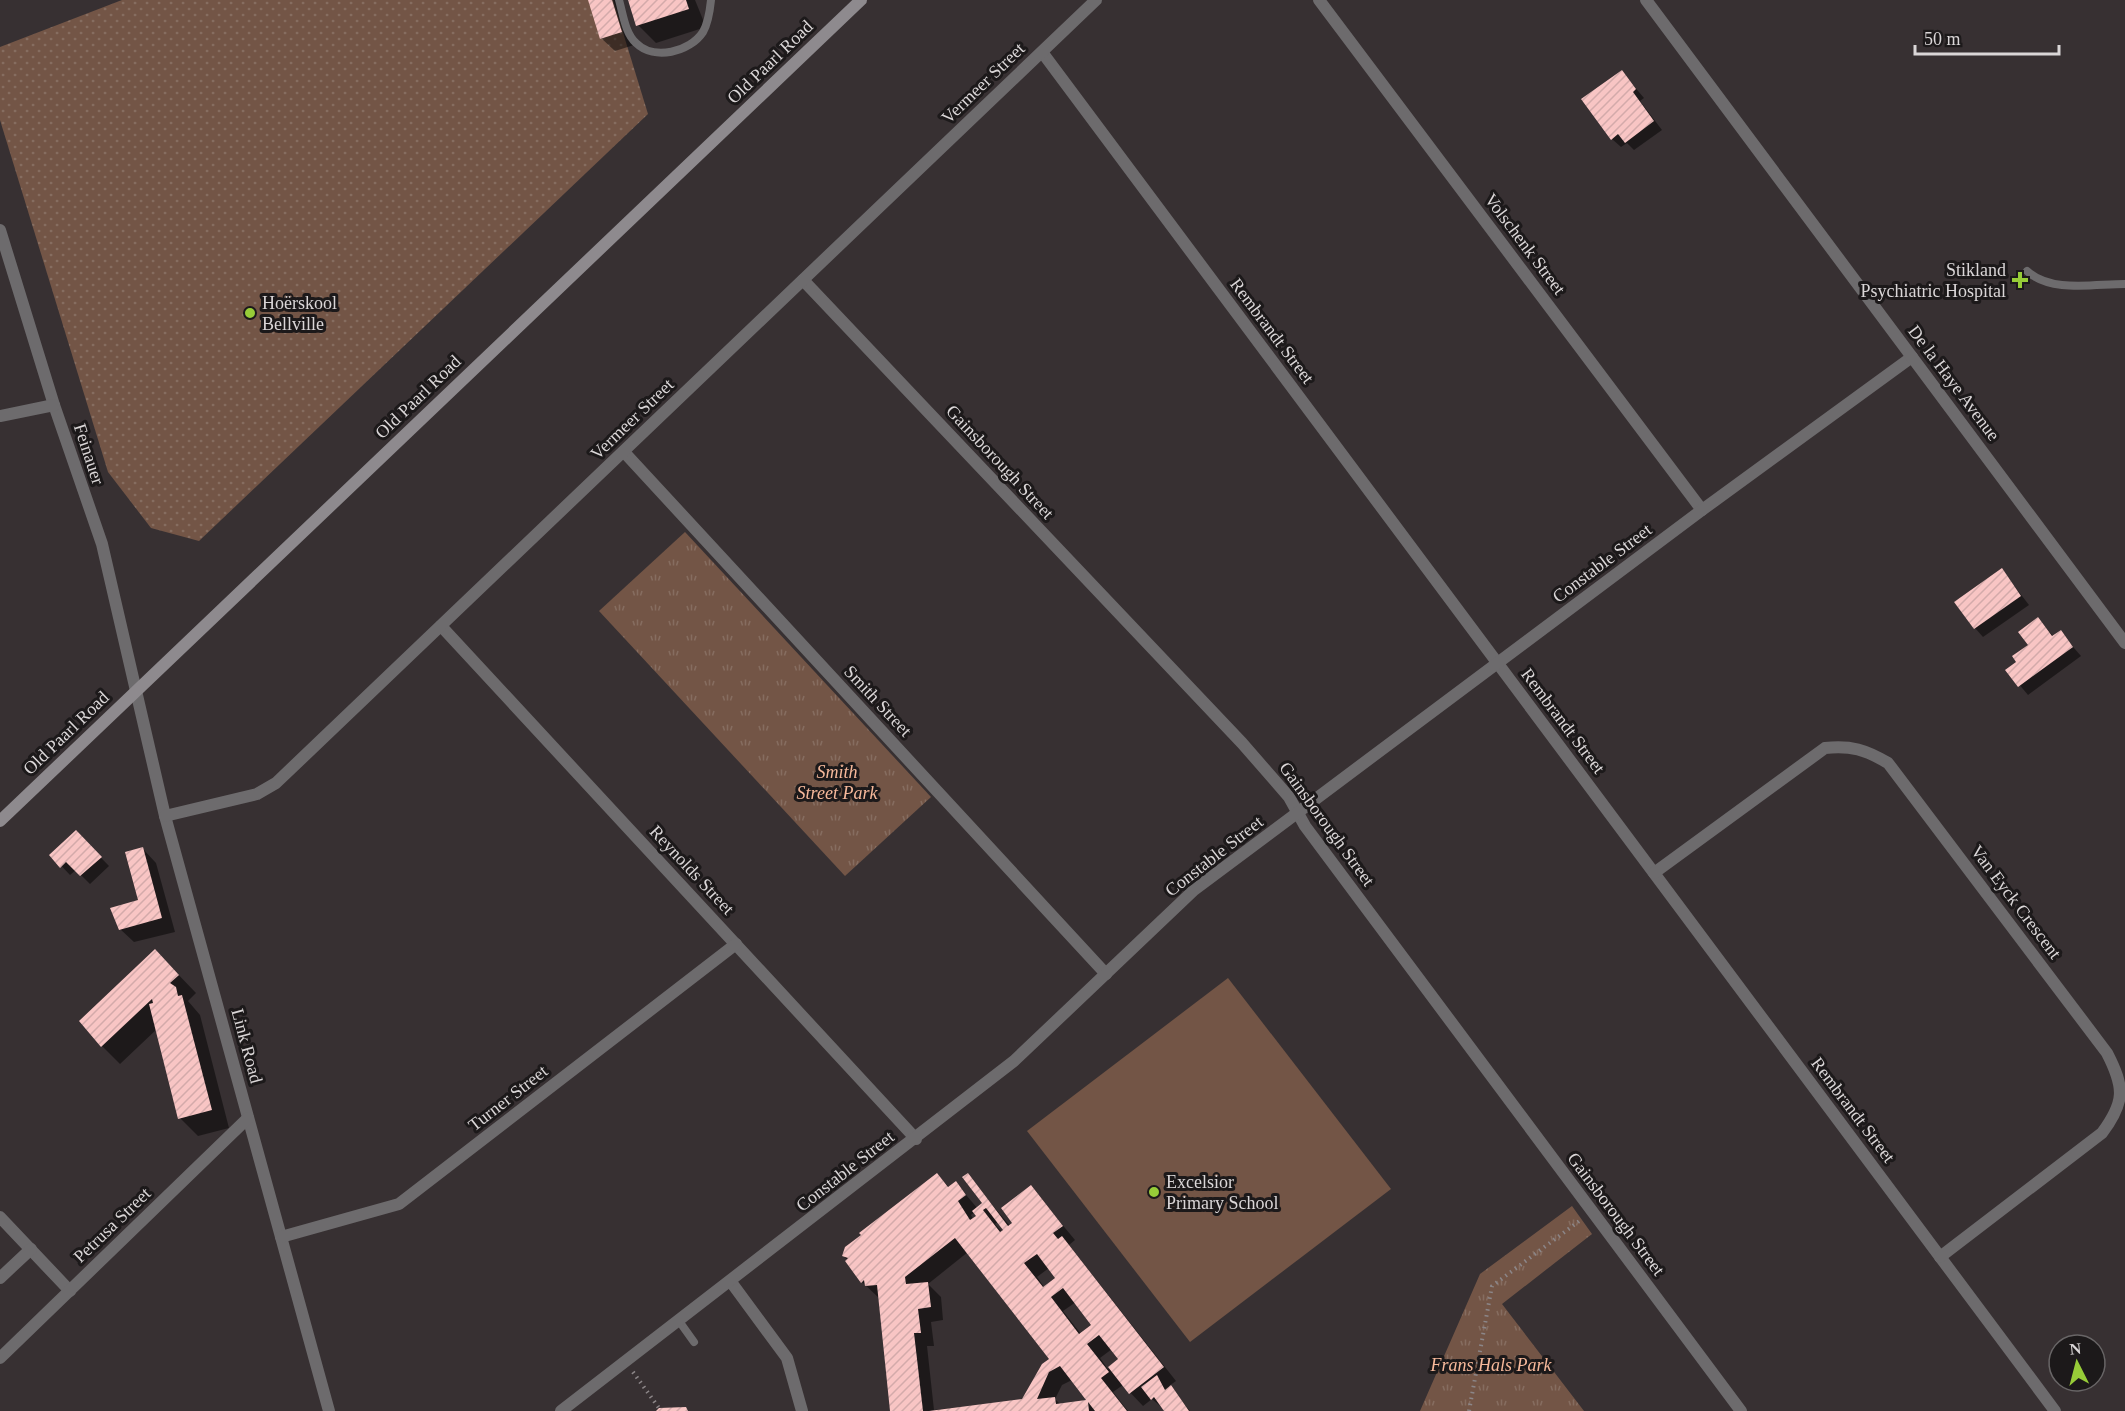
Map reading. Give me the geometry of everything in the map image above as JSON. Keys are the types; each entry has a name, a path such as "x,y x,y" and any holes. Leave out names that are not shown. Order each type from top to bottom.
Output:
{"main road":[{"name":"Old Paarl Road","path":"0,821 861,0"}],"street":[{"name":"Vermeer Street","path":"165,816 250,796 271,787 1096,0"},
{"name":"Volschenk Street","path":"1319,0 1702,510"},
{"name":"De la Haye Avenue","path":"1646,0 2125,643"},
{"name":"Rembrandt Street","path":"1041,52 2055,1411"},
{"name":"Feinauer","path":"0,230 54,405 102,544 123,626 135,690"},
{"name":"Gainsborough Street","path":"803,280 1242,744 1289,797 1305,826 1741,1411"},
{"name":"Constable Street","path":"561,1411 916,1139 1014,1061 1194,890 1702,510 1912,357"},
{"path":"0,416 54,405"},
{"name":"Smith Street","path":"624,452 1106,974"},
{"name":"Reynolds Street","path":"441,626 916,1139"},
{"name":"Link Road","path":"135,690 165,816 329,1411"},
{"name":"Van Eyck Crescent","path":"1654,873 1825,748 1845,746 1866,750 1888,763 2108,1053 2121,1090 2118,1110 2102,1133 1940,1257"},
{"name":"Turner Street","path":"281,1237 399,1204 736,944"},
{"name":"Petrusa Street","path":"0,1358 248,1118"},
{"path":"0,1217 70,1291"},
{"path":"0,1278 31,1249"},
{"path":"730,1282 787,1358 802,1411"}],"lane":[{"path":"619,0 631,38 645,50 661,52 677,50 698,38 706,25 711,0"},
{"path":"2027,271 2037,280 2052,284 2125,284"},
{"path":"679,1321 694,1342"}],"path":[{"path":"1469,1411 1492,1286 1592,1212"},
{"path":"625,1362 659,1408"}],"green space":[{"name":"Hoërskool Bellville","path":"122,0 613,0 648,114 199,541 151,528 108,472 0,120 0,47"},
{"name":"Smith Street Park","path":"685,532 931,797 845,876 599,611"},
{"path":"1228,978 1391,1189 1190,1342 1027,1131"},
{"name":"Frans Hals Park","path":"1572,1206 1592,1234 1502,1304 1584,1411 1420,1411 1480,1274"}],"building":[{"path":"588,0 612,0 622,32 600,39"},
{"path":"628,0 686,0 689,9 636,26"},
{"path":"1622,70 1636,89 1633,92 1654,121 1625,143 1618,134 1611,140 1581,99"},
{"path":"2002,568 2021,596 1974,629 1954,602"},
{"path":"2038,617 2052,636 2061,630 2073,647 2018,687 2005,670 2016,662 2012,656 2028,645 2018,632"},
{"path":"76,830 102,857 80,876 66,862 60,868 49,855"},
{"path":"143,847 162,918 119,930 110,908 138,900 125,852"},
{"path":"155,949 179,975 170,983 176,987 178,996 182,995 212,1110 178,1119 149,1004 153,1003 152,999 101,1047 79,1021"},
{"path":"937,1173 948,1187 956,1181 966,1195 958,1201 970,1220 976,1216 972,1211 982,1203 962,1177 968,1173 1008,1226 1012,1223 1001,1208 1031,1185 1063,1226 1053,1233 1058,1239 1062,1236 1164,1367 1129,1394 1108,1367 1118,1359 1099,1335 1087,1344 1109,1372 1101,1378 1127,1411 1095,1411 1088,1402 1089,1411 929,1411 1022,1399 1042,1364 1049,1359 955,1238 905,1277 906,1284 928,1282 931,1307 918,1309 921,1333 914,1333 923,1411 890,1411 877,1285 865,1286 864,1280 861,1283 845,1261 848,1258 842,1256 845,1247 861,1235 859,1233","holes":["986,1208 1003,1230 1000,1232 983,1210","1037,1254 1055,1278 1043,1287 1024,1263","1063,1288 1091,1325 1079,1334 1051,1297","1060,1366 1086,1400 1056,1404 1055,1397 1037,1399 1049,1372"]},
{"path":"1157,1375 1165,1390 1171,1385 1189,1411 1164,1411 1154,1397 1151,1400 1141,1387"},
{"path":"686,1407 688,1411 656,1411 659,1408"}],"place":[{"name":"Stikland Psychiatric Hospital","path":"2020,280"},
{"name":"Hoërskool Bellville","path":"250,313"},
{"name":"Excelsior Primary School","path":"1154,1192"}]}
